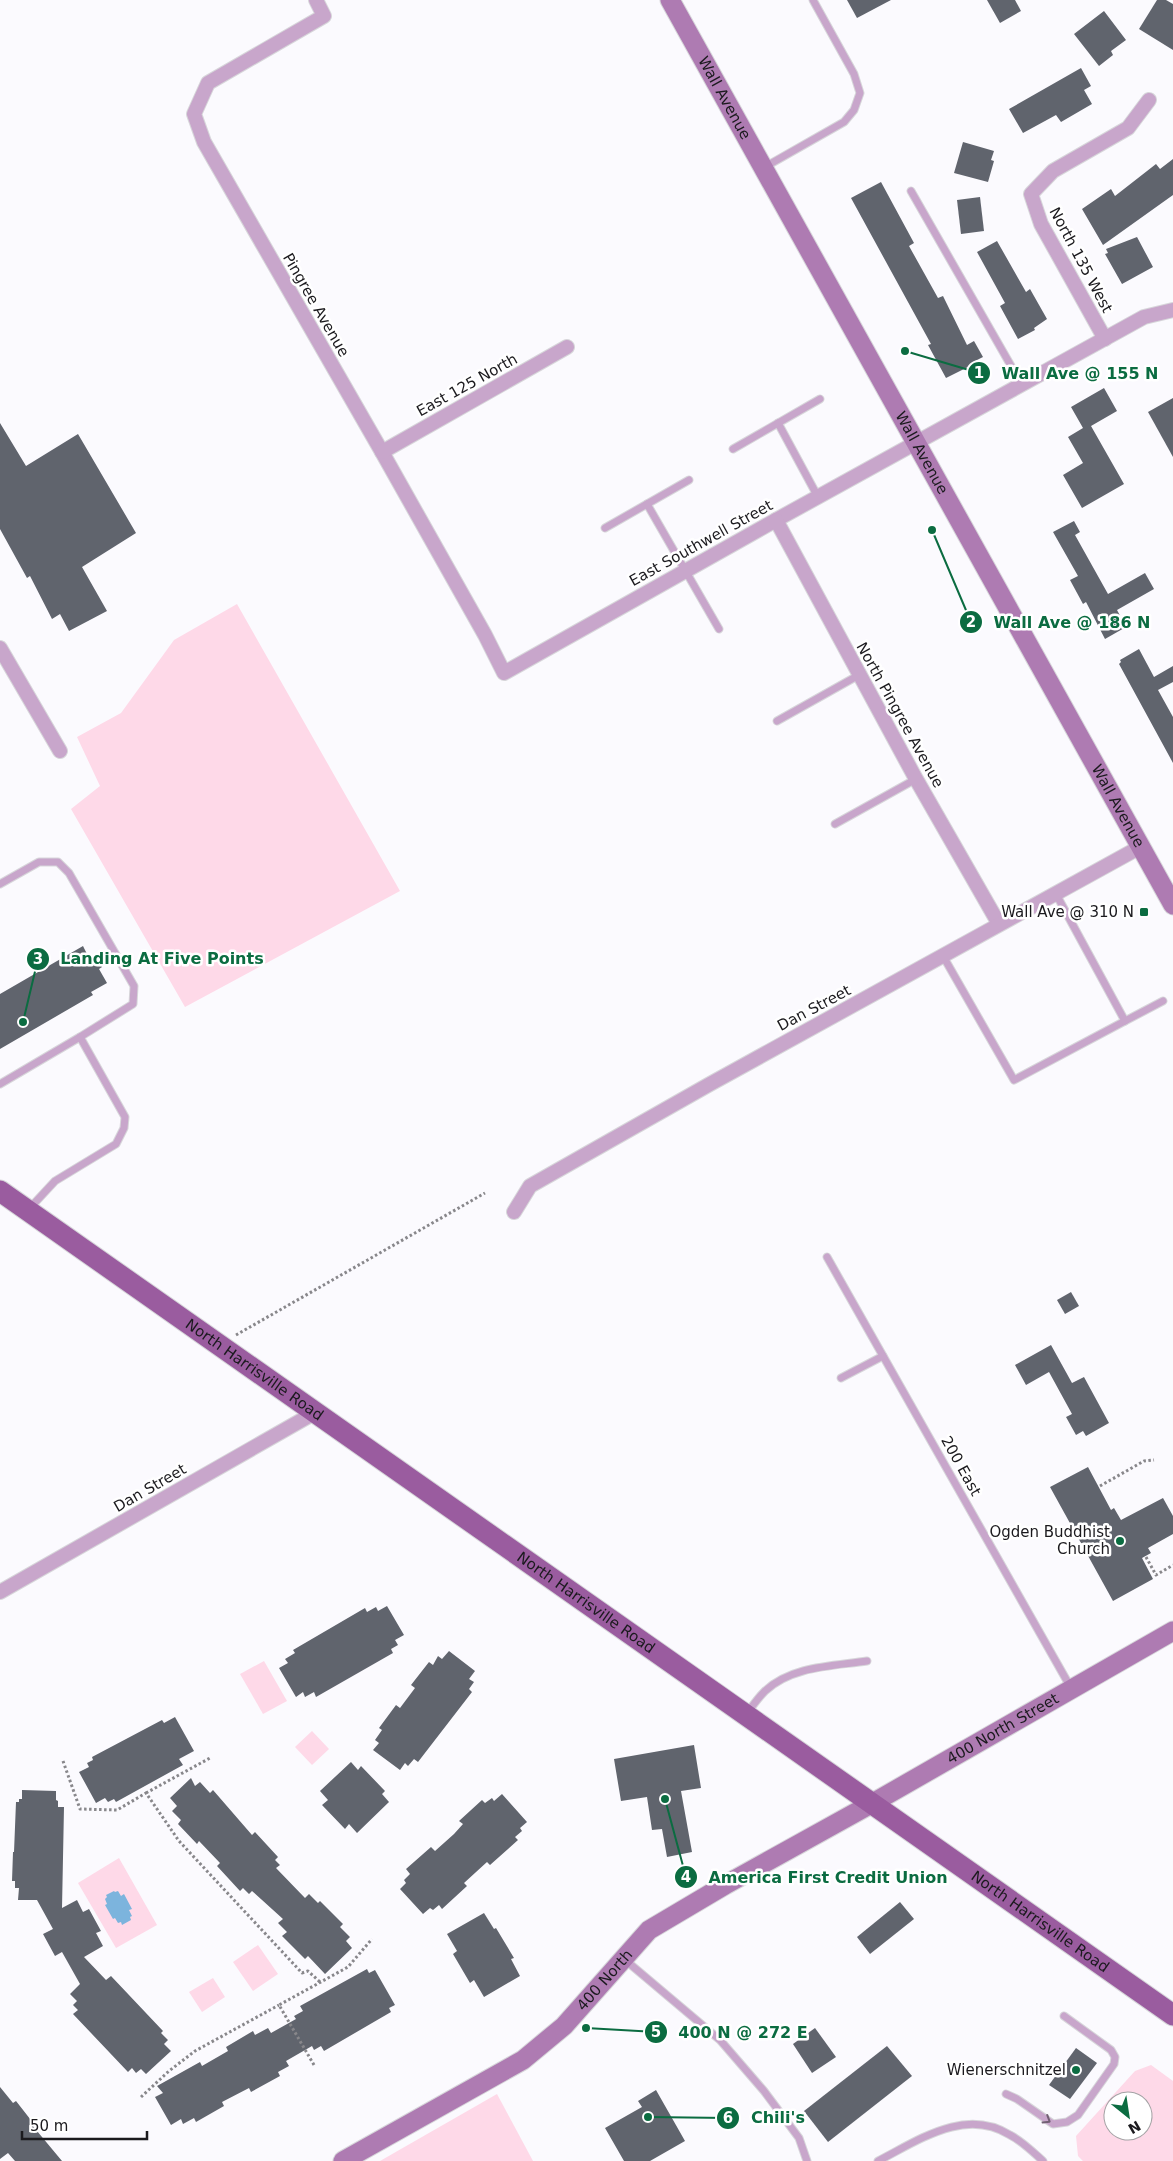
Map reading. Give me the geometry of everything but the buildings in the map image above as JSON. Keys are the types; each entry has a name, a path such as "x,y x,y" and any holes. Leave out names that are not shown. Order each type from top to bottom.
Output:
{"main road":[{"name":"Wall Avenue","path":"670,0 915,444 1142,846 1173,905"},
{"name":"North Harrisville Road","path":"0,1191 1173,2016"},
{"name":"400 North Street","path":"871,1804 1173,1631"},
{"name":"400 North","path":"343,2161 523,2060 564,2026 649,1930 725,1885 871,1804"}],"street":[{"name":"Pingree Avenue","path":"316,0 324,16 208,83 194,114 204,142 382,452 485,635 504,673"},
{"name":"North 135 West","path":"1105,339 1041,224 1031,194 1053,171 1128,128 1149,100"},
{"name":"East Southwell Street","path":"504,673 818,496 1105,339 1144,318 1173,310"},
{"name":"East 125 North","path":"382,452 567,348"},
{"name":"North Pingree Avenue","path":"776,520 916,779 999,924"},
{"path":"0,648 60,751"},
{"name":"Dan Street","path":"514,1212 530,1186 718,1079 1142,846"},
{"name":"Dan Street","path":"0,1592 316,1412"}],"lane":[{"path":"763,168 844,122 854,110 860,93 854,74 813,0"},
{"path":"911,191 1022,385"},
{"path":"733,449 820,399"},
{"path":"778,423 818,496"},
{"path":"606,528 689,480"},
{"path":"647,504 719,629"},
{"path":"777,721 860,675"},
{"path":"835,824 916,779"},
{"path":"0,884 39,862 58,862 69,873 134,986 133,1004 0,1084"},
{"path":"1056,894 1125,1021"},
{"path":"943,956 1014,1080 1163,1001"},
{"path":"27,1211 55,1181 116,1144 124,1128 125,1117 80,1037"},
{"name":"200 East","path":"827,1257 1071,1688"},
{"path":"841,1378 883,1356"},
{"path":"746,1714 765,1691 782,1678 800,1671 867,1661"},
{"path":"624,1959 720,2040 764,2091 799,2138 807,2161"},
{"path":"1006,2094 1017,2099 1053,2124 1067,2122 1078,2115 1114,2064 1115,2057 1111,2050 1064,2016"},
{"path":"878,2161 931,2133 966,2124 992,2127 1012,2135 1043,2161"}],"path":[{"path":"218,1344 485,1194"},
{"path":"1100,1486 1144,1461 1154,1460"},
{"path":"1146,1557 1156,1575 1173,1566"},
{"path":"63,1761 80,1809 117,1810 210,1758"},
{"path":"146,1794 179,1841 246,1914 302,1973 308,1971 320,1982"},
{"path":"141,2097 169,2071 195,2051 348,1967 372,1939"},
{"path":"279,2005 314,2065"}],"shaded area":[{"path":"237,604 400,891 185,1007 71,809 100,786 77,737 121,713 174,640"},
{"path":"264,1661 287,1701 263,1714 240,1674"},
{"path":"312,1731 329,1749 312,1765 295,1747"},
{"path":"119,1858 157,1925 116,1948 78,1883"},
{"path":"258,1945 278,1974 253,1991 233,1962"},
{"path":"213,1978 225,1997 202,2012 189,1992"},
{"path":"1151,2065 1173,2081 1173,2161 1083,2161 1078,2156 1076,2136 1103,2106 1103,2141 1153,2141 1153,2091 1117,2091 1135,2071"},
{"path":"497,2094 533,2161 380,2161"}],"water":[{"path":"118,1891 121,1896 124,1894 132,1909 129,1910 132,1916 130,1917 131,1920 122,1925 115,1918 113,1919 105,1905 107,1904 106,1895"}],"place":[{"name":"Wall Ave @ 155 N","path":"905,351"},
{"name":"Wall Ave @ 186 N","path":"932,530"},
{"name":"Wall Ave @ 310 N","path":"1144,912"},
{"name":"Landing At Five Points","path":"23,1022"},
{"name":"Ogden Buddhist Church","path":"1120,1541"},
{"name":"America First Credit Union","path":"665,1799"},
{"name":"400 N @ 272 E","path":"586,2028"},
{"name":"Wienerschnitzel","path":"1076,2070"},
{"name":"Chili's","path":"648,2117"}]}
